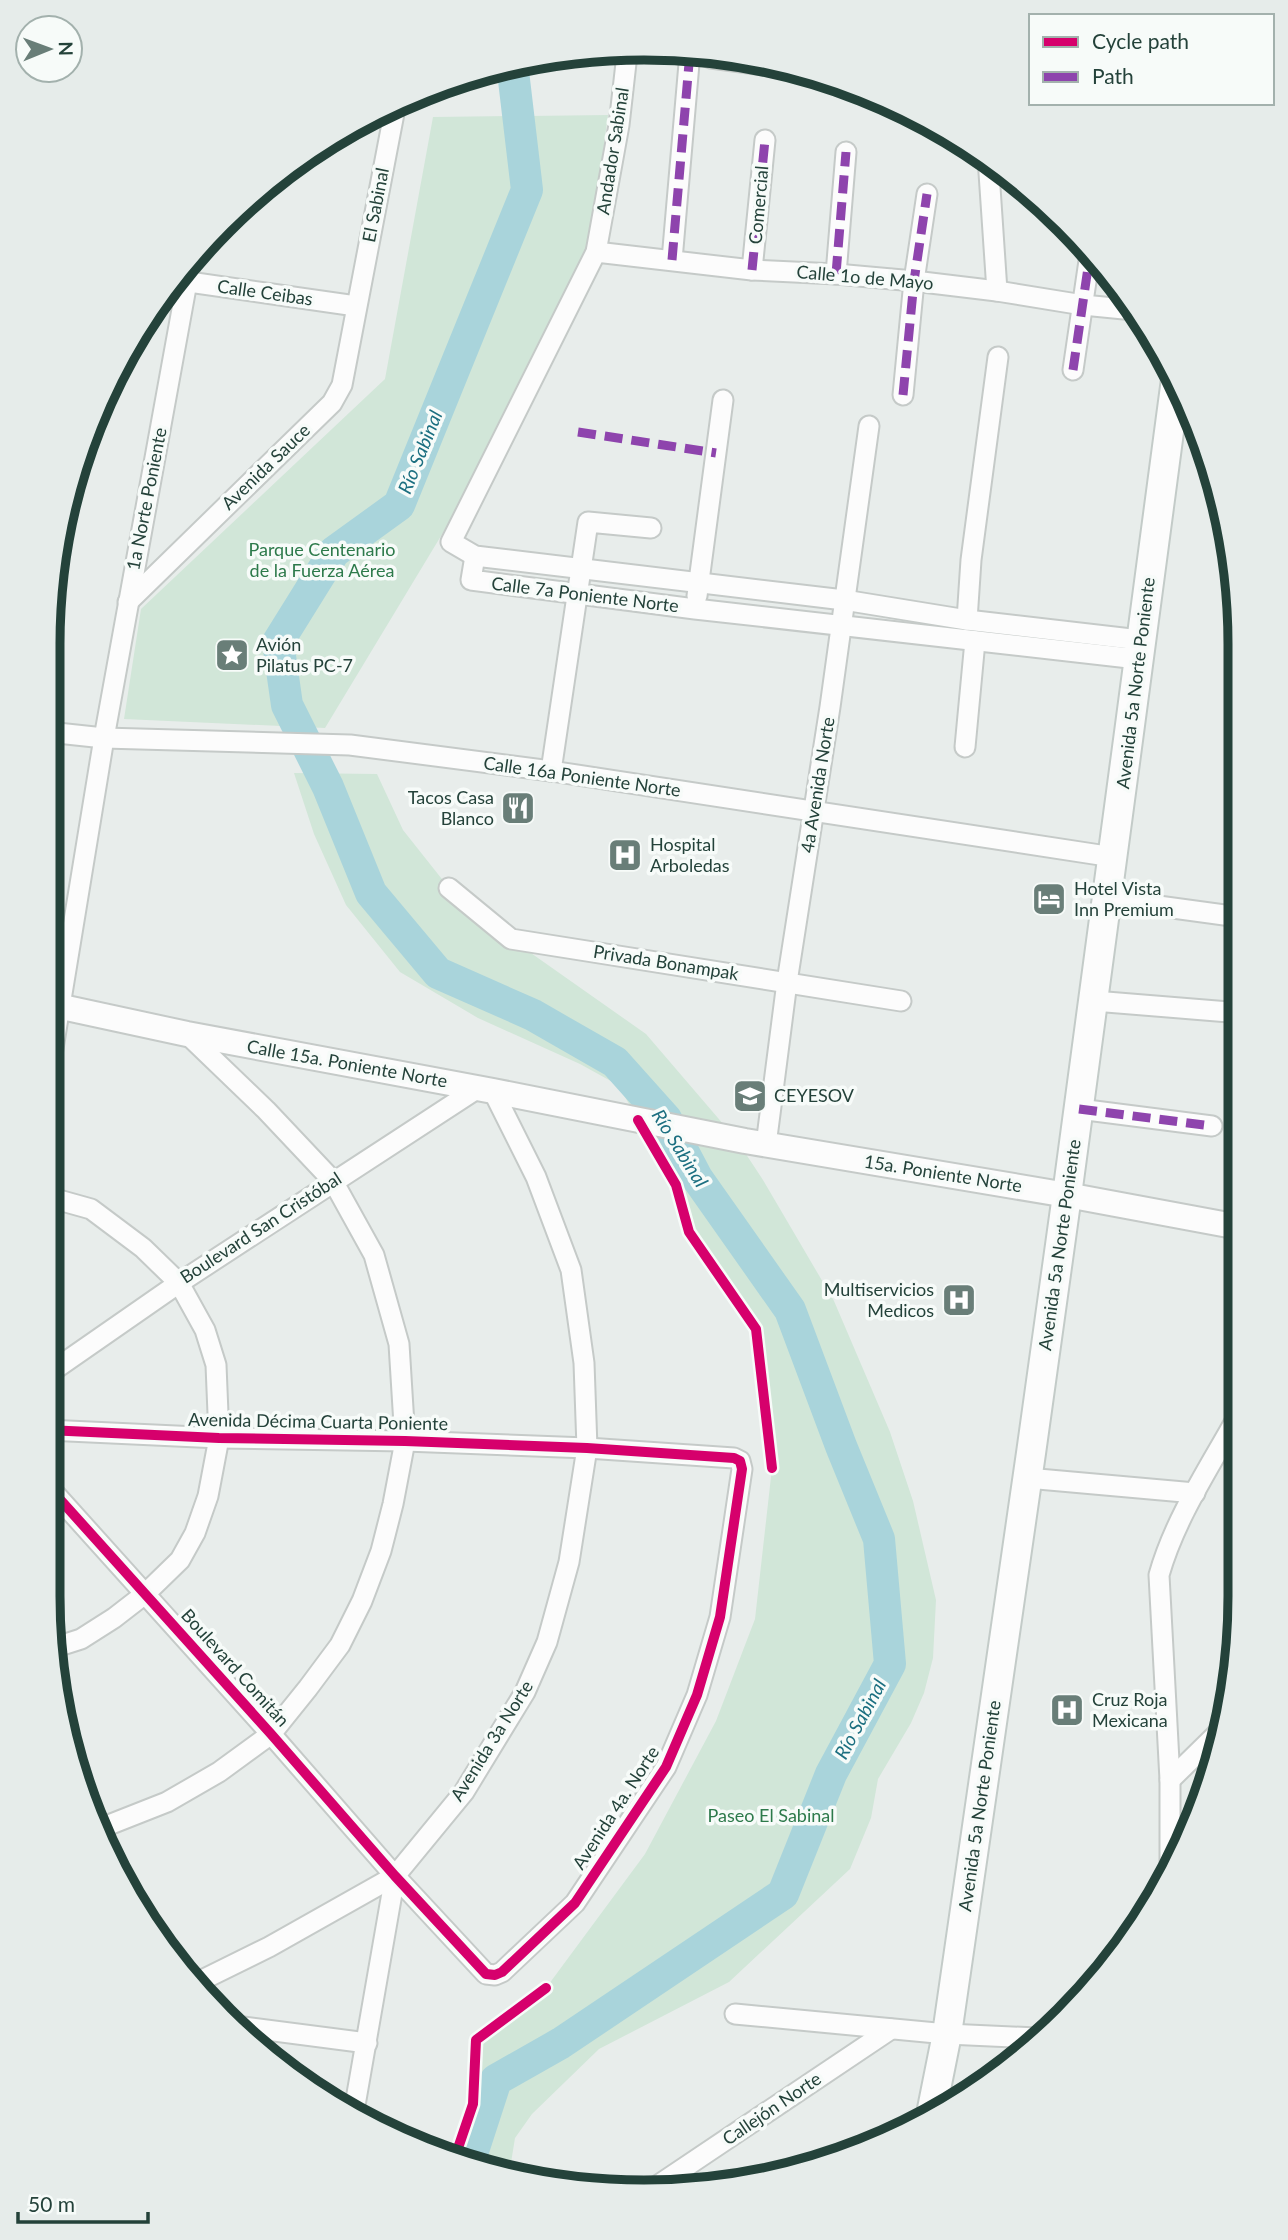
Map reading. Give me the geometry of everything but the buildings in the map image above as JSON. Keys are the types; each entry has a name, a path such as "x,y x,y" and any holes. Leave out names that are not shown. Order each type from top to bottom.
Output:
{"main road":[{"name":"Avenida 5a Norte Poniente","path":"934,2103 947,2034 1068,1195 1174,397"}],"street":[{"name":"Andador Sabinal","path":"475,556 451,542 596,252 619,125 626,60"},
{"path":"672,260 689,62"},
{"name":"El Sabinal","path":"356,306 393,116"},
{"name":"Comercial","path":"752,270 765,140"},
{"path":"836,274 846,152"},
{"path":"989,172 997,291"},
{"path":"903,395 914,281 927,194"},
{"name":"Calle 1o de Mayo","path":"596,252 752,270 914,281 1123,309"},
{"path":"1073,370 1088,265"},
{"name":"Calle Ceibas","path":"185,283 356,306"},
{"name":"1a Norte Poniente","path":"60,968 128,603 180,288"},
{"name":"Avenida Sauce","path":"128,603 332,403 342,385 356,306"},
{"path":"967,620 971,560 998,357"},
{"path":"695,609 723,400"},
{"name":"4a Avenida Norte","path":"766,1145 869,426"},
{"path":"551,771 589,522 650,528"},
{"name":"Calle 7a Poniente Norte","path":"475,556 844,600 1139,649 975,641 471,580 475,556"},
{"path":"965,747 975,641"},
{"name":"Calle 16a Poniente Norte","path":"60,733 104,738 350,746 551,771 1113,857"},
{"name":"Privada Bonampak","path":"449,888 511,939 901,1001"},
{"path":"1107,898 1228,914"},
{"path":"1094,1001 1228,1012"},
{"name":"Calle 15a. Poniente Norte","path":"60,1007 187,1034 647,1122"},
{"path":"107,1825 167,1802 219,1772 271,1734 340,1645 362,1601 381,1551 405,1441 399,1344 374,1255 333,1181 266,1110 187,1034"},
{"name":"Boulevard San Cristóbal","path":"60,1366 333,1181 485,1090"},
{"name":"Avenida 3a Norte","path":"203,1979 268,1947 395,1876 464,1792 526,1692 547,1642 569,1562 587,1448 584,1363 570,1270 536,1177 485,1090"},
{"path":"1079,1109 1212,1126"},
{"name":"15a. Poniente Norte","path":"647,1122 1228,1225"},
{"path":"60,1200 90,1209 143,1248 179,1283 205,1330 216,1365 219,1438 208,1496 195,1533 180,1560 145,1594 114,1618 80,1639 62,1645"},
{"name":"Avenida Décima Cuarta Poniente","path":"60,1431 219,1438 587,1448"},
{"path":"1170,1851 1170,1780 1159,1575 1166,1553 1195,1493 1228,1435"},
{"name":"Avenida 4a. Norte","path":"395,1876 486,1974 495,1975 502,1972 575,1903 666,1767 697,1695 720,1617 742,1469 740,1461 734,1458 587,1448"},
{"path":"1027,1478 1195,1493"},
{"name":"Boulevard Comitán","path":"60,1499 395,1876"},
{"path":"1170,1780 1210,1740"},
{"path":"355,2104 395,1876"},
{"path":"735,2014 947,2034 1026,2038"},
{"path":"252,2028 367,2043"},
{"name":"Callejón Norte","path":"667,2179 891,2029"}],"green space":[{"name":"Parque Centenario de la Fuerza Aérea","path":"608,115 590,246 450,521 325,728 124,719 141,609 385,379 433,117"},
{"name":"Paseo El Sabinal","path":"294,773 377,774 403,830 449,888 511,939 646,1034 736,1139 834,1301 890,1432 913,1501 936,1600 933,1658 924,1693 911,1723 878,1779 871,1818 850,1869 729,1982 599,2049 532,2114 515,2138 511,2165 458,2150 473,2104 476,2040 546,1988 645,1854 716,1721 755,1619 772,1468 756,1330 689,1232 676,1185 618,1085 580,1064 478,1018 400,972 346,905 314,834"}],"waterway":[{"name":"Río Sabinal","path":"472,2154 496,2080 561,2043 783,1894 831,1774 890,1664 879,1539 790,1310 697,1178 666,1119 615,1062 533,1015 438,973 371,893 328,787 287,705 278,642 334,552 399,505 527,190 513,75"}],"marked path":[{"path":"672,260 689,62"},
{"path":"752,270 765,140"},
{"path":"836,274 846,152"},
{"path":"903,395 914,281 927,194"},
{"path":"1073,370 1088,265"},
{"path":"578,432 716,453"},
{"path":"1079,1109 1212,1126"}],"cycle path":[{"path":"638,1120 676,1185 689,1232 756,1329 772,1468"},
{"path":"60,1431 219,1438 587,1448 734,1458 740,1461 742,1469 720,1617 697,1695 666,1767 575,1903 502,1972 495,1975 486,1974 395,1876 60,1499"},
{"path":"458,2150 473,2104 476,2040 546,1988"}],"place":[{"name":"Avión Pilatus PC-7","path":"232,655"},
{"name":"Tacos Casa Blanco","path":"518,808"},
{"name":"Hospital Arboledas","path":"625,855"},
{"name":"Hotel Vista Inn Premium","path":"1049,899"},
{"name":"CEYESOV","path":"750,1096"},
{"name":"Multiservicios Medicos","path":"959,1300"},
{"name":"Cruz Roja Mexicana","path":"1067,1710"}]}
